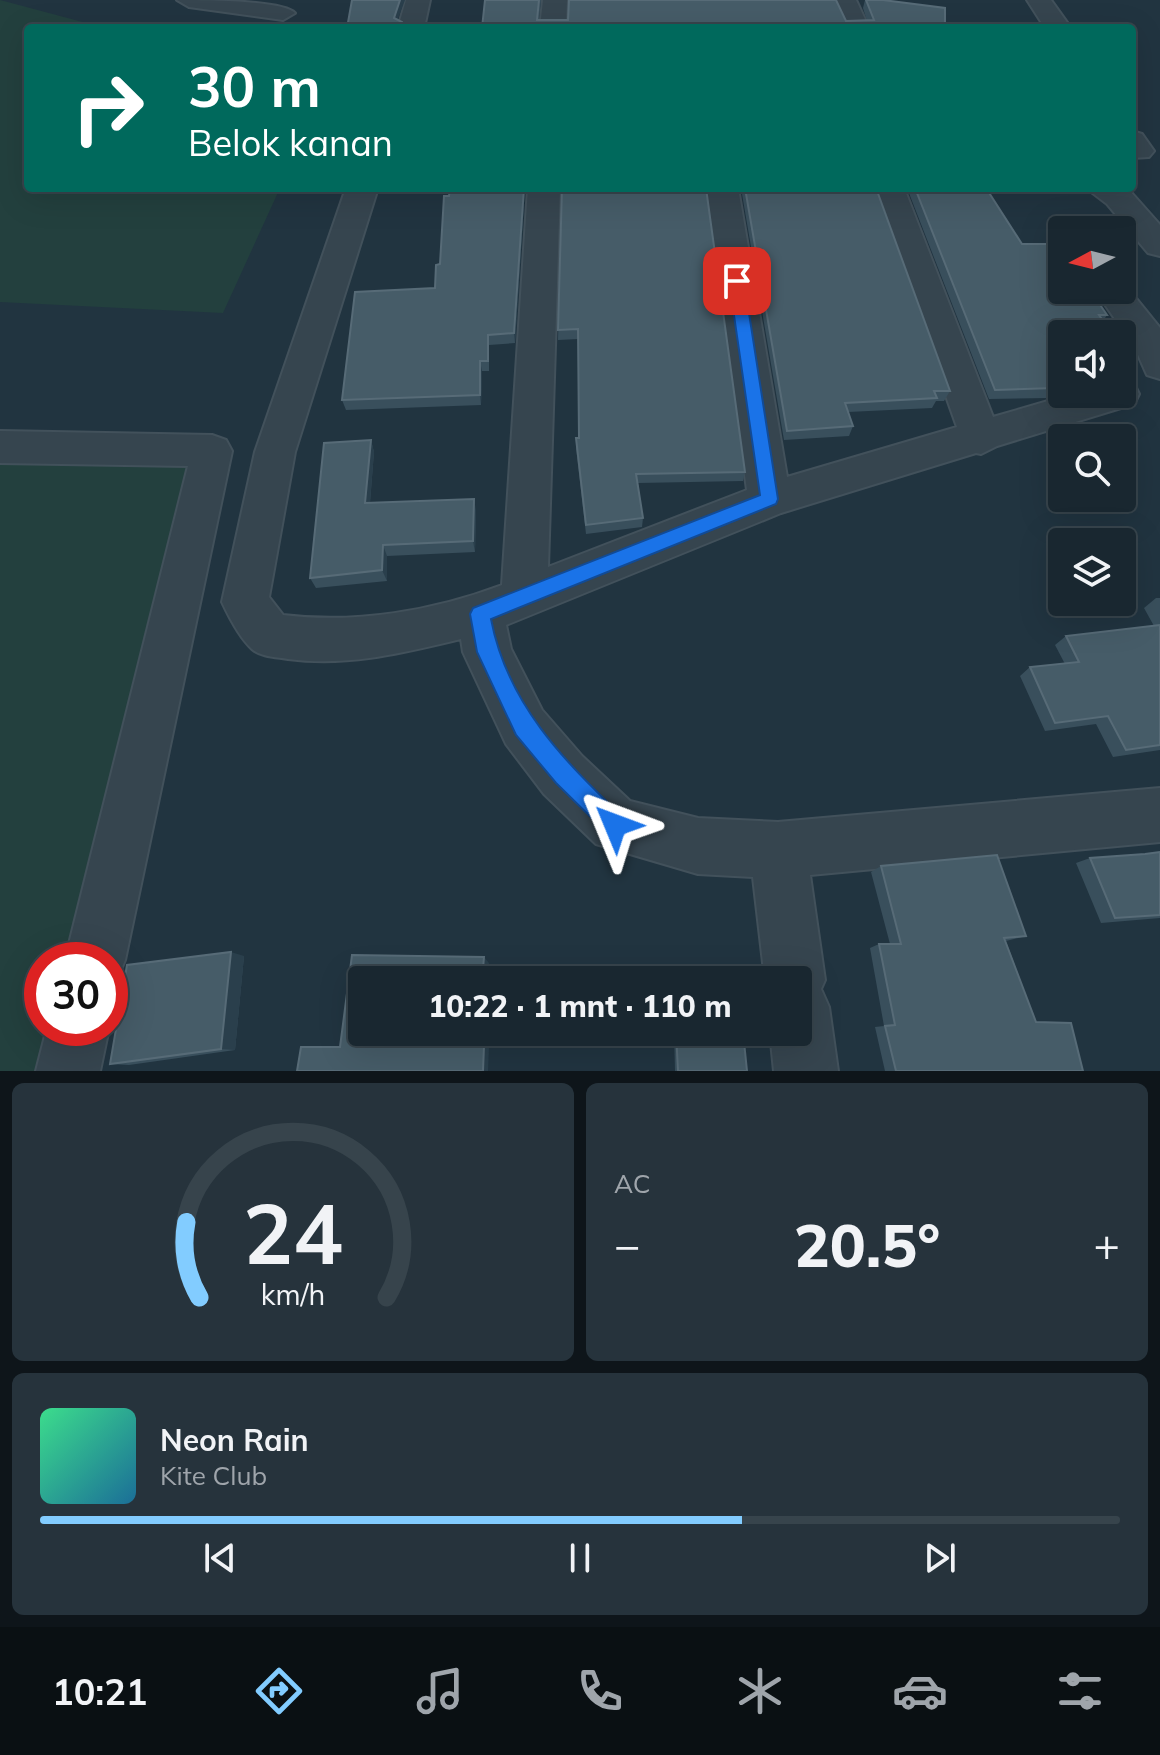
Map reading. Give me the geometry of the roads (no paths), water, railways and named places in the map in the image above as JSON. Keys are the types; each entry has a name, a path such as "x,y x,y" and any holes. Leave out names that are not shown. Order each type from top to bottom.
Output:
{"street":[{"path":"189,0 283,14"},
{"path":"412,24 418,0"},
{"path":"553,24 555,0"},
{"path":"844,0 854,24"},
{"path":"1039,0 1055,24"},
{"path":"361,192 275,452 245,602 270,635 325,642 385,636 502,604 770,499 1077,408"},
{"path":"544,192 502,604 487,652 524,727 563,775 615,825 698,846 778,850 1067,826 1160,815"},
{"path":"723,192 770,499"},
{"path":"889,192 981,439"},
{"path":"1109,192 1118,197 1160,246"},
{"path":"1134,305 1160,367 1143,387 1136,389"},
{"path":"0,447 212,451 99,942"},
{"path":"778,850 793,966"},
{"path":"68,1071 74,1046"},
{"path":"803,1046 806,1071"}]}
